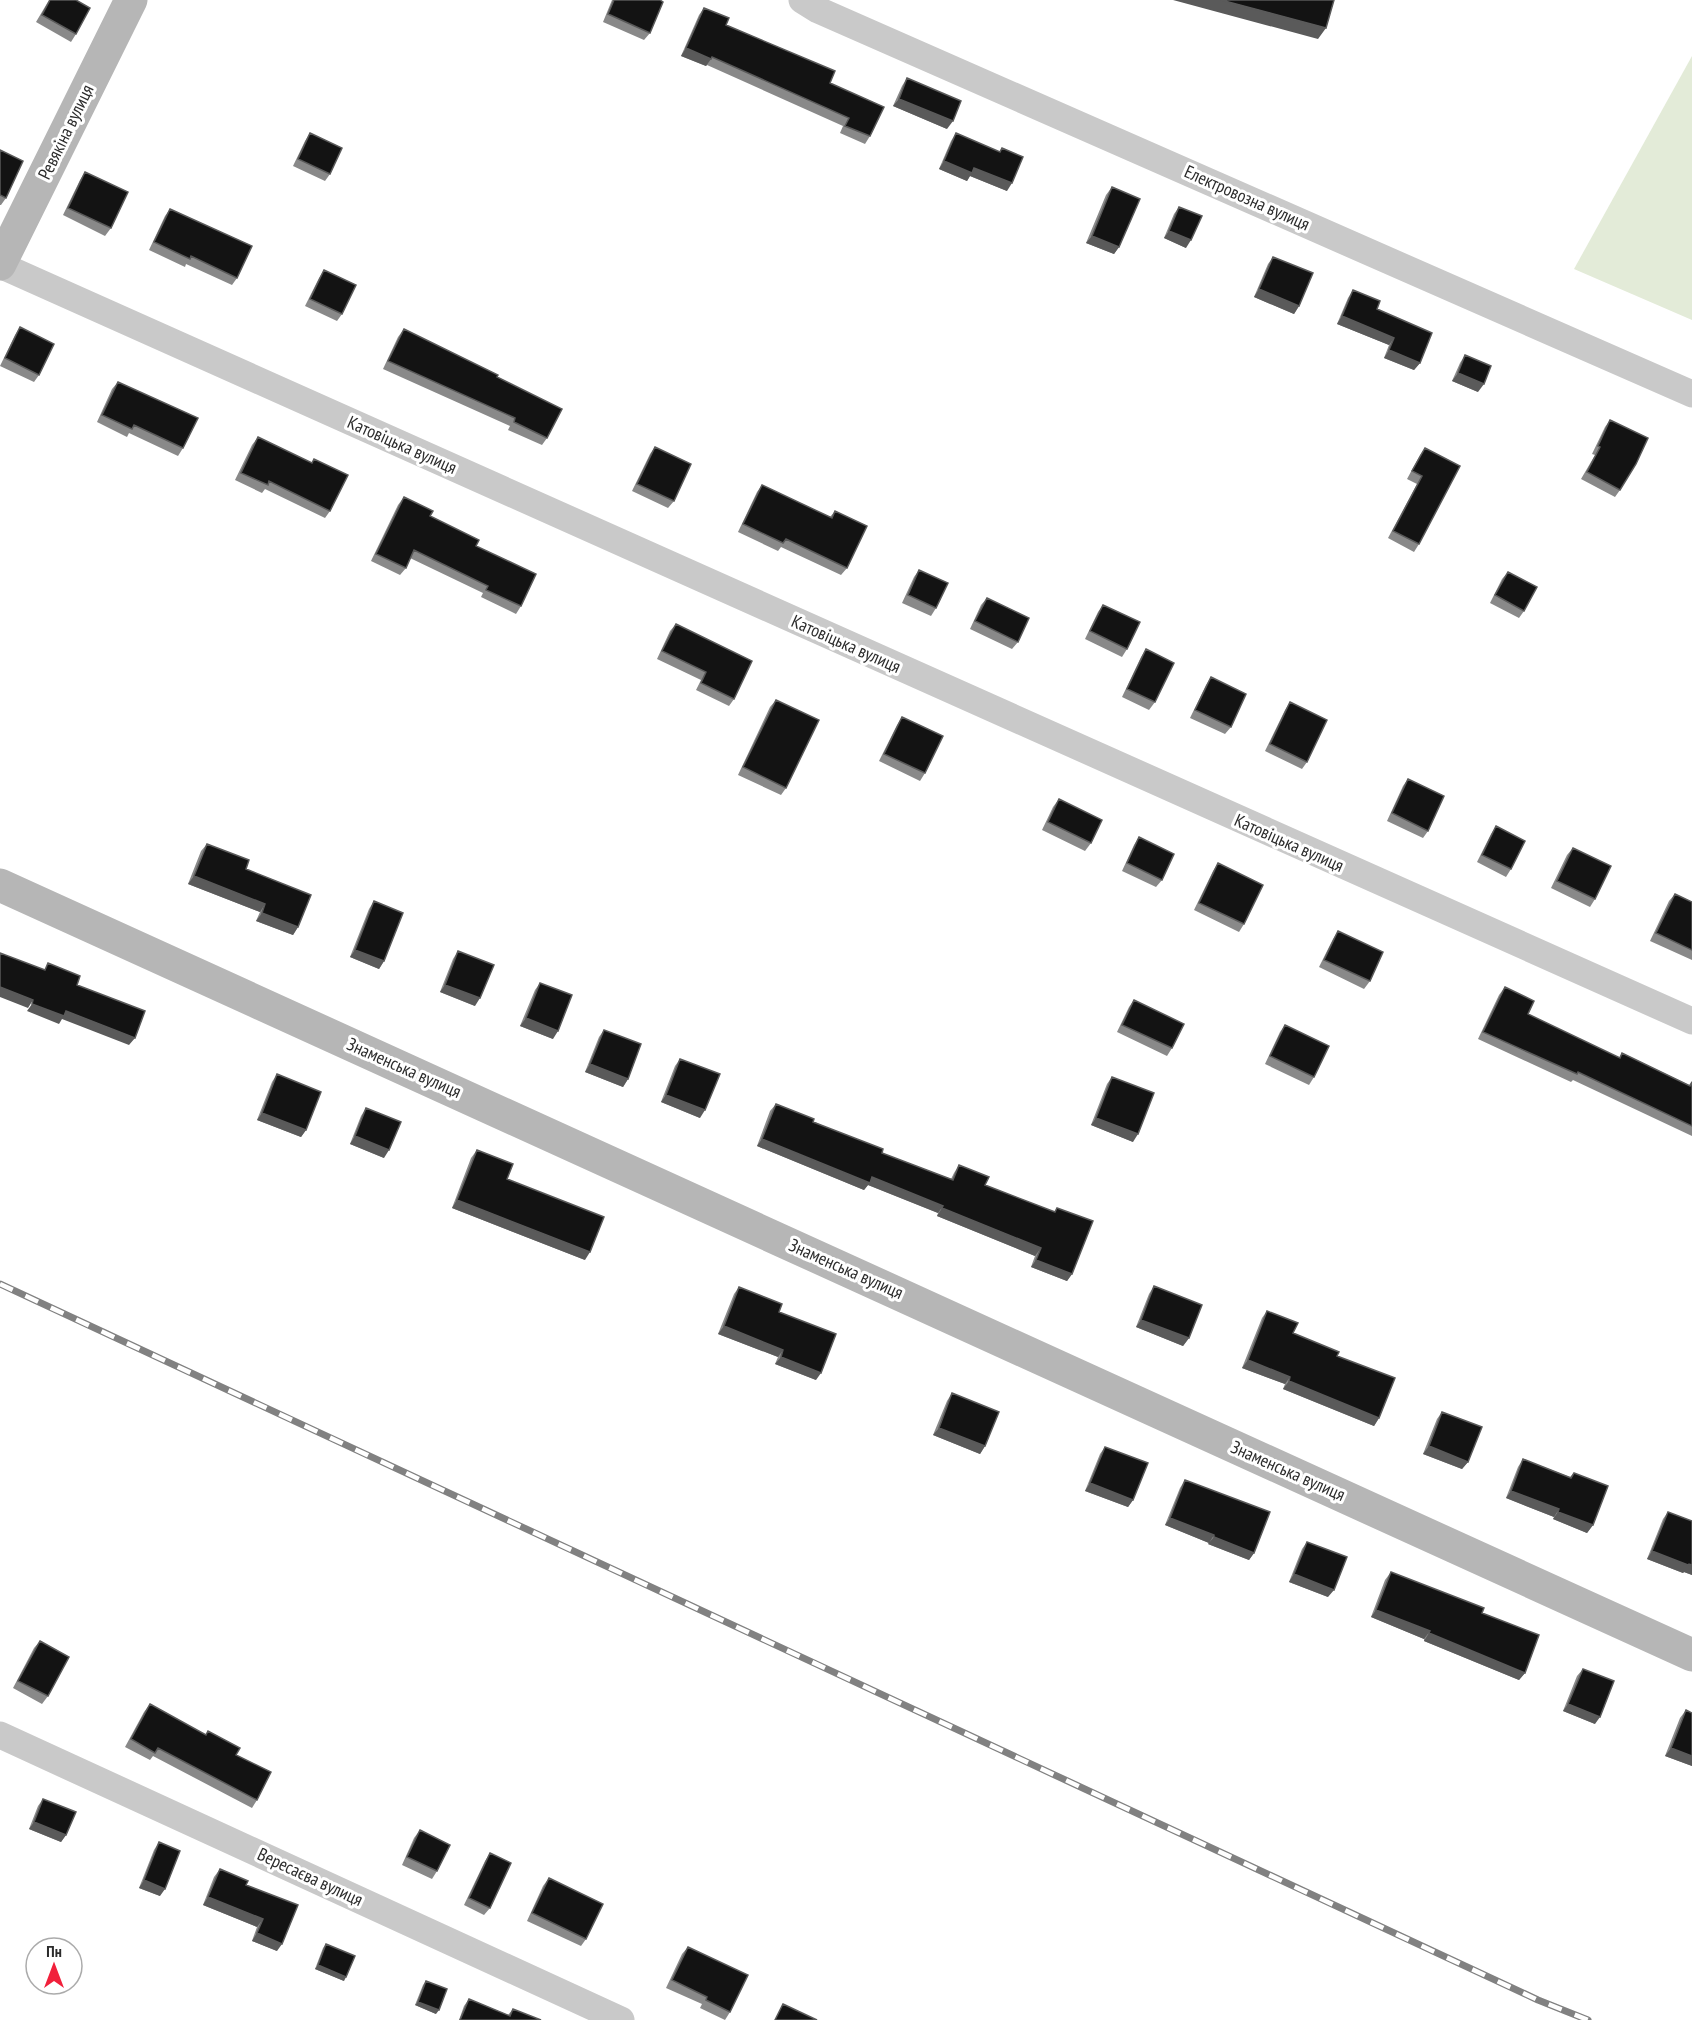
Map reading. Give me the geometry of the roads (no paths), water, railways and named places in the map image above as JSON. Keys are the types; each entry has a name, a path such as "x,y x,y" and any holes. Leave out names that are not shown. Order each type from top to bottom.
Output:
{"main road":[{"name":"Ревякіна вулиця","path":"0,265 131,0"},
{"name":"Знаменська вулиця","path":"0,885 1692,1655"}],"street":[{"name":"Електровозна вулиця","path":"802,0 818,10 1692,394"},
{"name":"Катовіцька вулиця","path":"0,265 1692,1021"},
{"name":"Вересаєва вулиця","path":"0,1735 621,2020"}],"railway":[{"path":"0,1284 1538,2000 1588,2020"}]}
